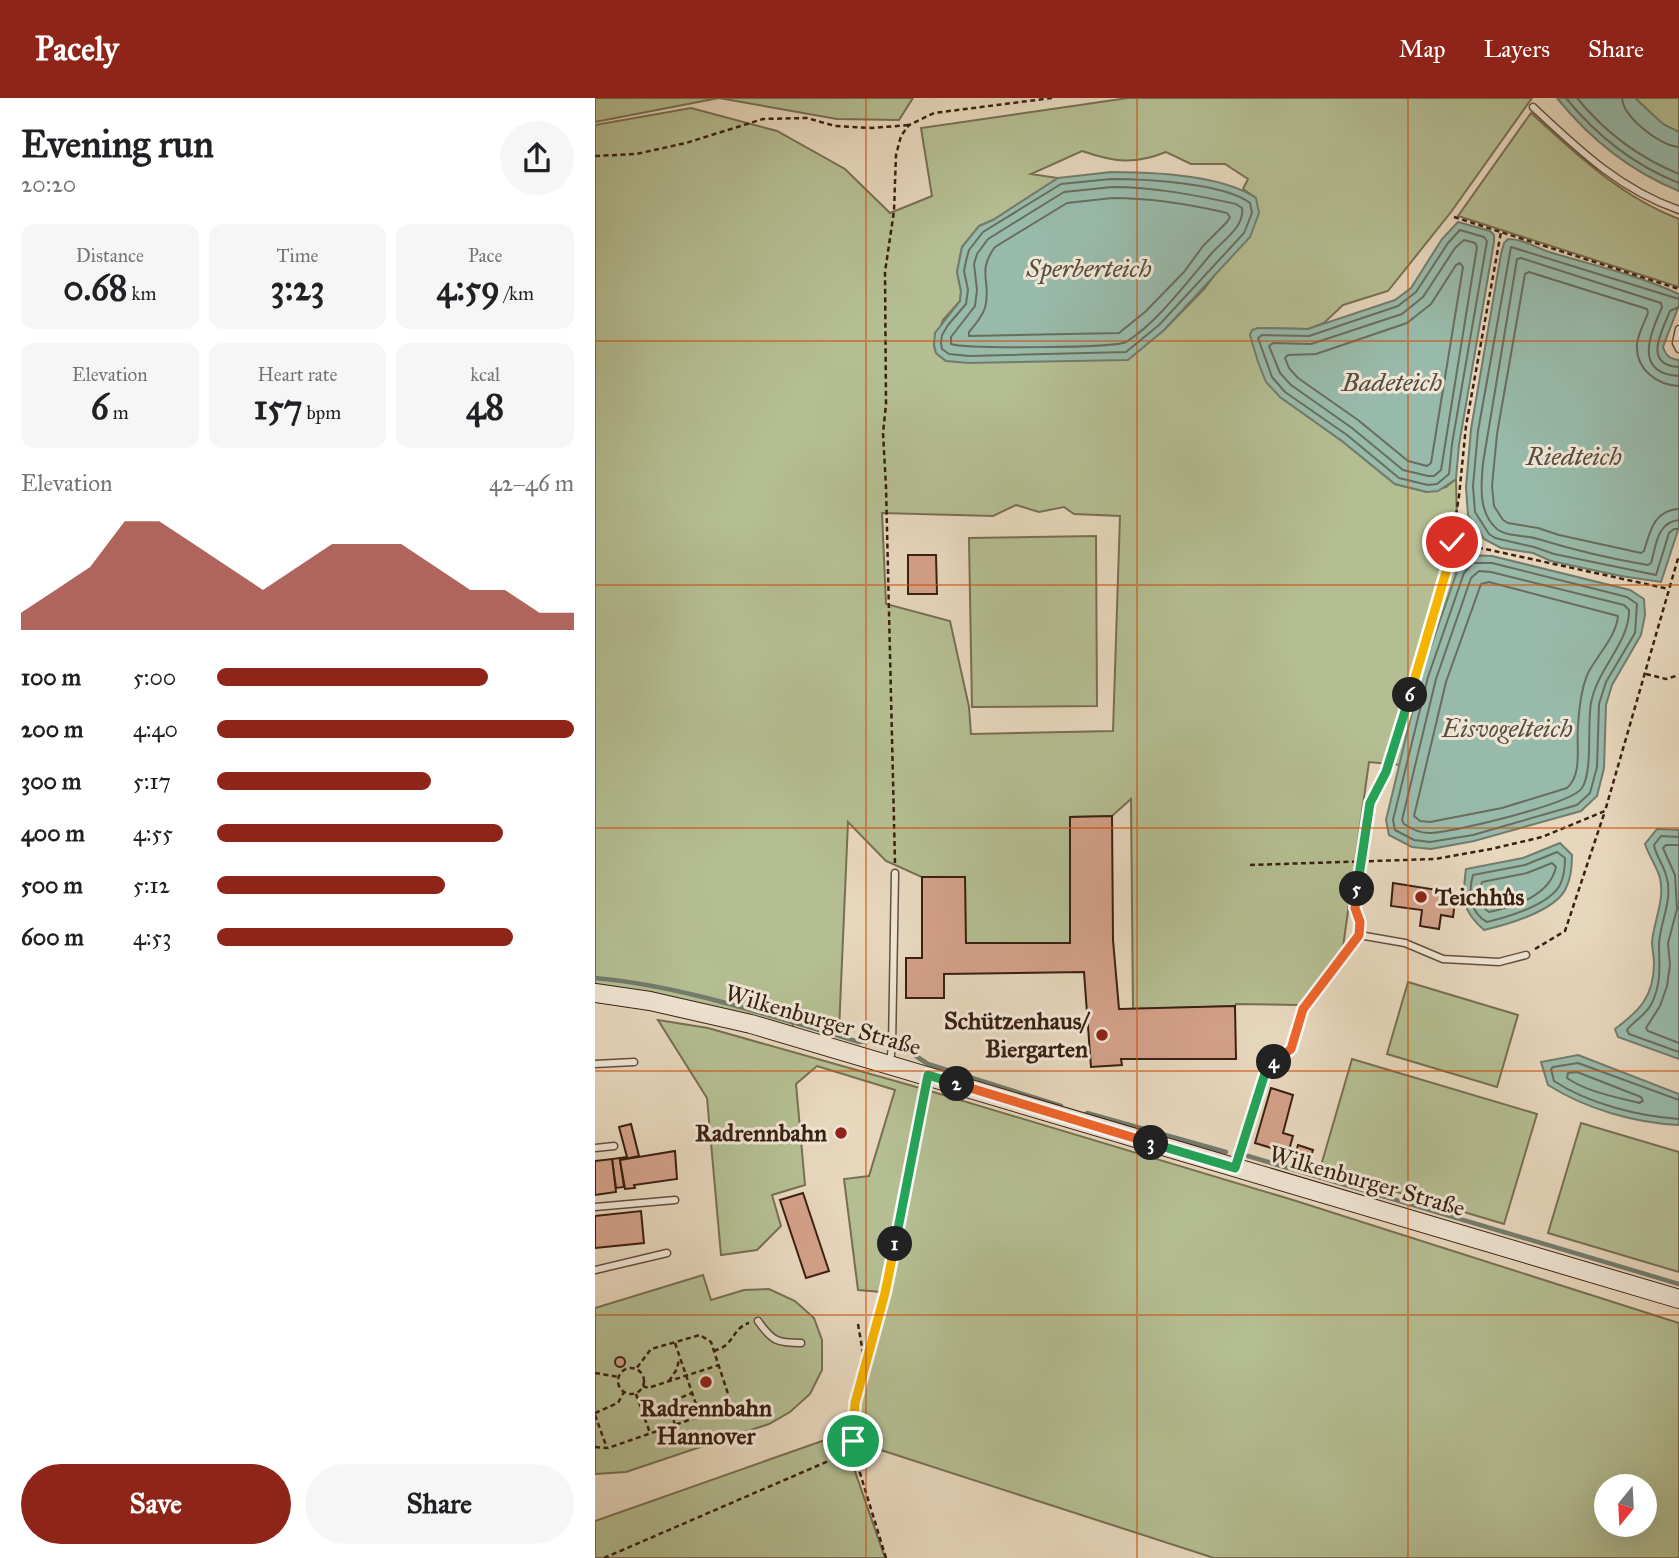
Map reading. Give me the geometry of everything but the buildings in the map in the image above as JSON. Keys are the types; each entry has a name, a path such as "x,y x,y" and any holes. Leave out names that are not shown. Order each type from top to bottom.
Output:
{"main road":[{"name":"Wilkenburger Straße","path":"595,993 650,1000 702,1011 890,1064 1679,1299"}],"lane":[{"path":"1533,107 1592,162 1630,189 1679,210"},
{"path":"1679,329 1676,344 1679,349"},
{"path":"890,1064 895,873"},
{"path":"1235,1168 1267,1067 1291,1049 1303,1009 1359,935 1405,943 1443,959 1499,962 1526,955"},
{"path":"595,1064 634,1062"},
{"path":"595,1148 614,1146"},
{"path":"595,1207 675,1200"},
{"path":"595,1270 667,1253"},
{"path":"758,1321 769,1335 781,1343 801,1343"}],"path":[{"path":"895,873 883,433 886,404 885,272 894,211 896,155 901,136 917,119 934,113 1052,98"},
{"path":"595,156 648,151 686,143 763,119 807,118 835,125 872,128 909,125"},
{"path":"1454,216 1679,289"},
{"path":"1359,935 1360,922 1355,908 1370,803 1386,772 1433,619 1452,542 1466,426 1501,232"},
{"path":"1452,542 1669,589"},
{"path":"1526,955 1565,931 1605,811 1679,555"},
{"path":"1646,674 1666,679 1679,676"},
{"path":"1250,865 1435,859 1542,837 1605,811"},
{"path":"885,1558 861,1483 854,1450 855,1403 885,1293 928,1075"},
{"path":"714,1351 726,1345 744,1324 758,1321"},
{"path":"858,1324 865,1367"},
{"path":"595,1447 608,1448 724,1408 730,1400 711,1342 700,1335 651,1349 636,1369"},
{"path":"675,1342 700,1416"},
{"path":"668,1382 677,1369 680,1356"},
{"path":"643,1386 648,1388 719,1365"},
{"path":"627,1369 636,1369 643,1374 643,1386 635,1393 624,1392 619,1386 619,1377 627,1369"},
{"path":"595,1373 619,1377"},
{"path":"608,1448 595,1414 618,1403 624,1392"},
{"path":"635,1393 650,1433"},
{"path":"675,1425 670,1409 675,1400 692,1393"},
{"path":"604,1558 854,1450"}],"shaded area":[{"path":"595,98 719,98 595,122"},
{"path":"719,98 913,98 899,120 837,119"},
{"path":"1128,98 1532,98 1451,212 1388,291 1343,305 1324,323 1308,329 1258,328 1280,397 1342,441 1395,484 1427,492 1446,487 1456,479 1458,569 1421,675 1400,765 1369,762 1343,947 1299,1005 1236,1004 1133,1009 1131,799 1112,816 1070,817 1070,943 966,943 922,877 886,861 848,822 839,1031 794,1021 790,1036 595,993 595,125 691,108 777,131 845,169 890,213 932,196 921,128","holes":["1082,151 1104,158 1124,160 1144,159 1166,152 1191,164 1225,164 1248,179 1243,189 1256,198 1223,264 1204,289 1164,330 1128,359 946,361 936,353 934,345 943,320 960,301 957,272 962,247 979,226 993,220 1058,178 1031,174","1016,505 1039,512 1064,507 1074,514 1120,516 1113,731 971,734 969,707 950,621 886,604 882,513 993,516"]},
{"path":"1635,98 1679,98 1679,132 1663,125"},
{"path":"1531,113 1582,159 1619,187 1679,219 1679,287 1458,216"},
{"path":"1096,536 1097,706 972,707 969,538"},
{"path":"1408,982 1518,1015 1497,1087 1387,1054"},
{"path":"658,1020 708,1028 920,1088 1293,1200 1679,1323 1679,1558 1214,1558 853,1441 857,1404 891,1267 905,1186 881,1292 858,1290 844,1179 869,1176 895,1090 817,1066 796,1084 805,1185 772,1195 781,1226 757,1250 721,1255 707,1098"},
{"path":"1352,1059 1537,1114 1504,1224 1320,1169"},
{"path":"1581,1123 1679,1152 1679,1272 1548,1233"},
{"name":"Radrennbahn Hannover","path":"703,1275 711,1300 744,1290 769,1289 795,1301 814,1318 822,1340 822,1370 810,1394 790,1412 769,1424 626,1472 595,1474 595,1308"},
{"path":"842,1434 885,1558 595,1558 595,1521"}],"water":[{"path":"1557,98 1635,98 1663,124 1679,132 1679,191 1644,174 1612,152 1583,127"},
{"name":"Sperberteich","path":"1111,172 1187,176 1225,184 1256,198 1259,213 1250,237 1164,330 1128,360 969,363 946,361 936,353 935,333 960,301 957,272 962,247 979,226 993,220 1058,178"},
{"name":"Badeteich","path":"1458,222 1490,231 1494,235 1494,242 1459,445 1456,479 1438,491 1427,492 1395,484 1342,441 1280,397 1266,382 1250,335 1252,330 1258,328 1308,329 1395,300 1411,288 1442,239"},
{"name":"Riedteich","path":"1508,239 1631,276 1679,294 1679,305 1663,347 1665,353 1679,360 1679,527 1661,582 1621,576 1551,561 1533,553 1501,548 1484,539 1468,515 1466,487 1471,429 1501,254"},
{"name":"Eisvogelteich","path":"1471,555 1492,556 1630,590 1644,599 1645,615 1641,635 1612,685 1606,705 1604,768 1597,796 1581,811 1474,841 1431,849 1412,847 1389,835 1386,820 1421,675 1458,569"},
{"path":"1657,829 1679,830 1679,1059 1618,1037 1615,1029 1638,1009 1651,985 1654,963 1652,942 1661,886 1659,874 1645,844"},
{"path":"1560,843 1572,855 1569,880 1561,896 1541,910 1505,925 1484,930 1476,923 1465,903 1466,869 1523,858"},
{"path":"1578,1055 1679,1094 1679,1125 1611,1113 1578,1101 1548,1085 1541,1062"}],"waterway":[{"path":"595,978 695,995 859,1042 882,1039"},
{"path":"902,1047 928,1064 1061,1106"},
{"path":"1087,1113 1226,1152"},
{"path":"1248,1156 1679,1284"}],"place":[{"name":"Teichhûs","path":"1421,897"},
{"name":"Schützenhaus/ Biergarten","path":"1102,1035"},
{"name":"Radrennbahn","path":"841,1133"},
{"name":"Radrennbahn Hannover","path":"706,1382"}],"route":[{"path":"853,1441 855,1403 885,1293 928,1075 1235,1168 1267,1067 1291,1049 1303,1009 1359,935 1360,922 1355,908 1370,803 1386,772 1433,619 1452,542"}]}
